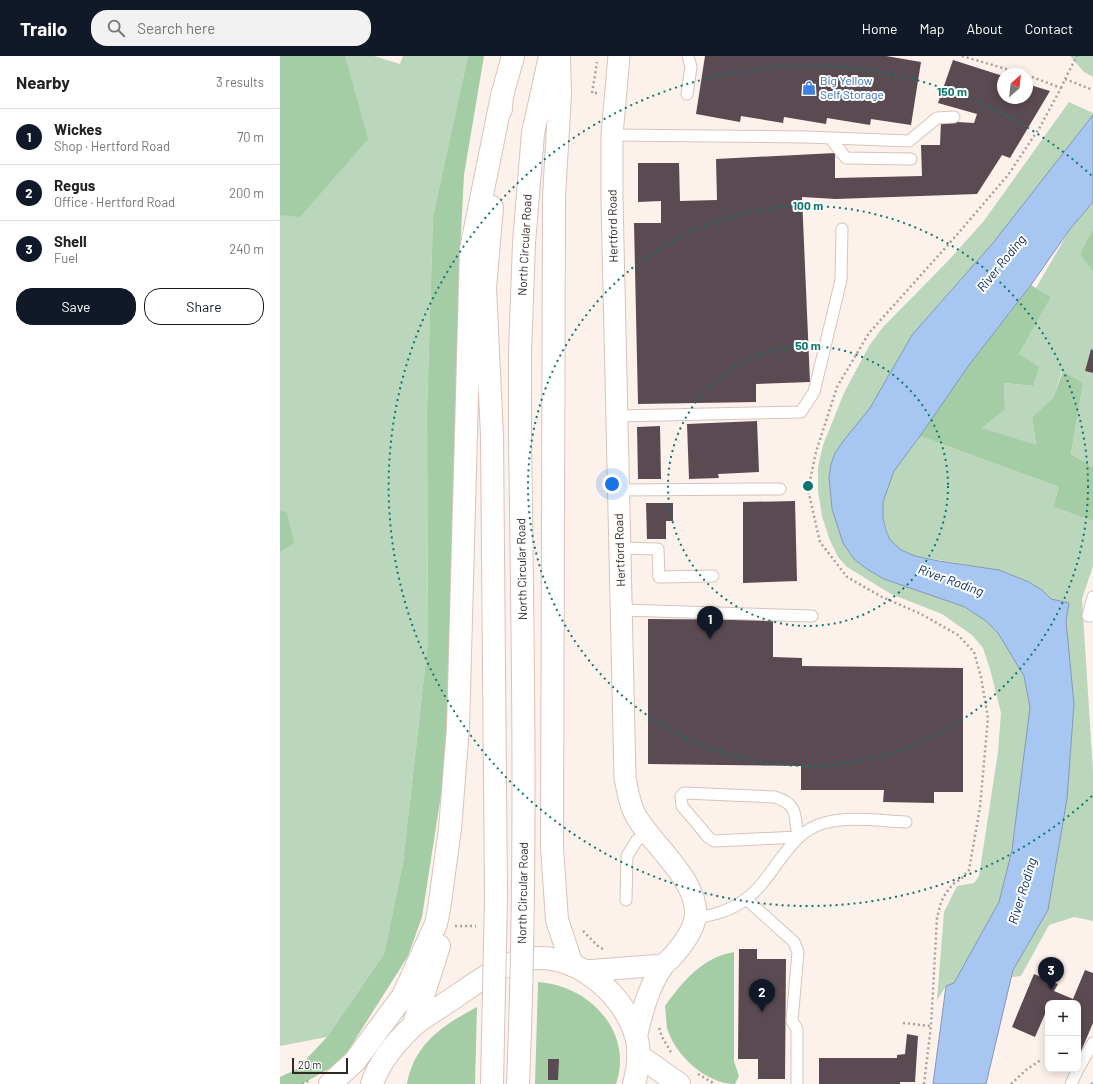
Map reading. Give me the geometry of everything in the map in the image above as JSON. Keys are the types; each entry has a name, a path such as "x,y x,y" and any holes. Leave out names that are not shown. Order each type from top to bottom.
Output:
{"main road":[{"path":"330,1084 355,1061 402,996 436,924 450,829 458,728 471,249 502,96 513,56"},
{"name":"North Circular Road","path":"518,1084 523,891 524,735 520,353 524,243 533,133 550,56"},
{"path":"560,56 560,94 554,196 552,848 556,920 578,968"},
{"path":"492,1084 496,897 492,436 485,288 502,96"},
{"path":"414,1024 440,941 436,924"},
{"path":"371,1084 382,1062 414,1024 489,974 521,960 540,958 578,968 607,990 620,1005 629,1018 637,1046 634,1084"},
{"path":"637,1046 686,1078"}],"street":[{"name":"Hertford Road","path":"619,56 612,135 625,778 630,802 636,816 672,862 688,886 694,905 695,918"},
{"path":"637,1046 649,994 663,965 683,944 695,918"},
{"path":"578,968 663,965"}],"lane":[{"path":"687,94 691,67 688,56"},
{"path":"612,135 830,138 909,141 937,118 954,117"},
{"path":"830,138 846,158 911,159"},
{"path":"618,416 801,412 814,392 841,280 842,229"},
{"path":"618,490 780,489"},
{"path":"621,548 658,549 659,577 713,576"},
{"path":"1093,597 1088,616 1093,616"},
{"path":"622,610 812,616"},
{"path":"684,793 775,797 790,803 793,808 798,837 714,841 709,838 682,806 681,796 684,793"},
{"path":"695,918 722,913 746,899 761,884 798,837 822,823 850,819 906,822"},
{"path":"626,900 627,856 637,840 649,834"},
{"path":"746,899 794,942 798,952 792,1021 797,1029 797,1084"},
{"path":"1081,1064 1093,1043"},
{"path":"1071,1084 1077,1072"}],"path":[{"path":"593,89 598,56"},
{"path":"962,56 1003,68"},
{"path":"924,1084 931,1026 938,918 941,902 953,884 961,879 969,870 980,807 988,718 981,677 974,652 958,635 921,614 882,597 847,577 820,542 808,490 816,452 837,387 869,333 1008,175 1040,127 1077,56"},
{"path":"1033,77 1061,88"},
{"path":"1065,78 1093,90"},
{"path":"582,930 599,947 606,950"},
{"path":"657,1022 662,1037 672,1054"},
{"path":"903,1023 931,1026"},
{"path":"1012,1084 1026,1070 1042,1059"},
{"path":"686,1078 715,1084"}],"green space":[{"path":"280,56 374,56 400,64 403,56 468,56 433,216 427,412 428,641 403,863 384,954 327,1037 280,1046"},
{"path":"280,56 345,56 368,139 300,217 280,215"},
{"path":"468,56 484,56 464,175 460,252 450,692 446,763 422,917 408,956 341,1062 302,1084 280,1084 280,1077 297,1069 327,1037 384,954 403,863 428,641 427,412 433,216"},
{"path":"1070,56 1093,56 1093,77 1084,72"},
{"path":"1069,102 1093,113 1093,115 993,243 912,335 870,408 831,464 829,477 832,509 843,543 854,559 884,579 965,607 986,621 998,633 1024,676 1030,707 1012,849 999,902 954,983 946,986 937,1000 944,912 957,886 974,883 979,876 998,752 1001,713 983,648 972,635 942,614 891,594 847,567 838,557 829,538 822,516 818,491 818,467 823,445 844,393 869,346 883,327 948,261 983,222"},
{"path":"1093,202 1093,350 1091,349 1085,371 1093,373 1093,467 1071,454 1083,383 1062,371 1053,398 1032,417 1036,446 982,428 1005,410 1004,383 1033,386 1019,354 1051,297 1036,288 1070,229"},
{"path":"1093,230 1093,271 1080,254"},
{"path":"1031,285 1051,297 1019,354 1039,367 1033,386 1004,383 1005,410 982,428 1036,445 1032,417 1053,398 1063,371 1083,383 1071,454 1093,467 1093,521 1053,507 1059,487 920,436 969,365"},
{"path":"920,436 1059,487 1053,507 1093,521 1093,566 1082,599 1093,771 1093,921 1074,917 1049,925 1021,976 1012,977 1013,970 1048,910 1067,799 1074,704 1066,621 1069,603 1051,599 1042,590 1029,582 999,570 915,556 901,550 890,540 883,518 883,502 894,471"},
{"path":"280,510 287,513 294,543 280,552"},
{"path":"734,952 734,1061 739,1076 735,1084 724,1083 713,1079 693,1066 684,1058 671,1038 667,1028 665,1006 687,979 703,965 713,959"},
{"path":"538,982 557,985 574,992 590,1002 603,1015 613,1030 619,1047 620,1065 616,1084 535,1084"},
{"path":"477,1007 475,1084 407,1084 416,1058 432,1037 453,1021"}],"water":[{"name":"River Roding","path":"1093,115 1093,202 1070,229 1031,285 969,365 894,471 883,502 883,518 886,530 890,540 901,550 915,556 939,561 999,570 1029,582 1042,590 1051,599 1069,603 1066,621 1074,704 1067,799 1048,910 1013,970 986,1084 933,1084 946,986 954,983 999,902 1012,850 1030,707 1024,676 998,633 986,621 965,607 884,579 854,559 843,543 832,509 829,477 831,464 835,453 844,440 870,408 912,335 993,243"}],"building":[{"name":"Big Yellow Self Storage","path":"705,56 886,56 921,62 911,125 871,119 870,125 827,118 826,124 784,117 783,123 741,116 740,122 696,114"},
{"path":"953,60 997,74 997,104 1033,104 1033,86 1050,91 1010,158 1002,155 977,194 836,199 802,197 810,382 756,384 756,402 638,404 634,223 661,223 661,201 638,202 638,163 679,163 680,201 717,200 716,159 835,153 835,178 922,176 921,145 940,145 941,121 974,123 977,114 938,103"},
{"path":"1091,349 1093,350 1093,373 1085,371"},
{"path":"757,421 759,472 718,474 719,478 689,479 687,424"},
{"path":"660,426 661,479 638,479 637,427"},
{"path":"795,501 797,581 743,583 743,502"},
{"path":"646,503 673,503 673,521 666,521 666,539 647,539"},
{"path":"648,619 773,620 773,657 802,658 802,666 963,668 963,792 934,792 934,803 883,802 884,790 801,790 801,766 648,764"},
{"path":"739,949 757,949 757,959 786,959 785,1079 758,1079 758,1059 738,1059"},
{"path":"1085,970 1093,973 1093,1023 1081,1051 1081,1000 1045,1000 1045,1014 1035,1037 1012,1027 1034,974 1058,984 1054,991 1073,999"},
{"path":"907,1034 918,1036 915,1082 900,1082 900,1084 819,1084 819,1058 897,1058 897,1055 905,1054"},
{"path":"548,1059 559,1059 558,1080 548,1080"}],"place":[{"name":"Big Yellow Self Storage","path":"809,88"},
{"name":"Wickes","path":"710,639"},
{"name":"Shell","path":"1051,990"},
{"name":"Regus","path":"762,1012"}]}
